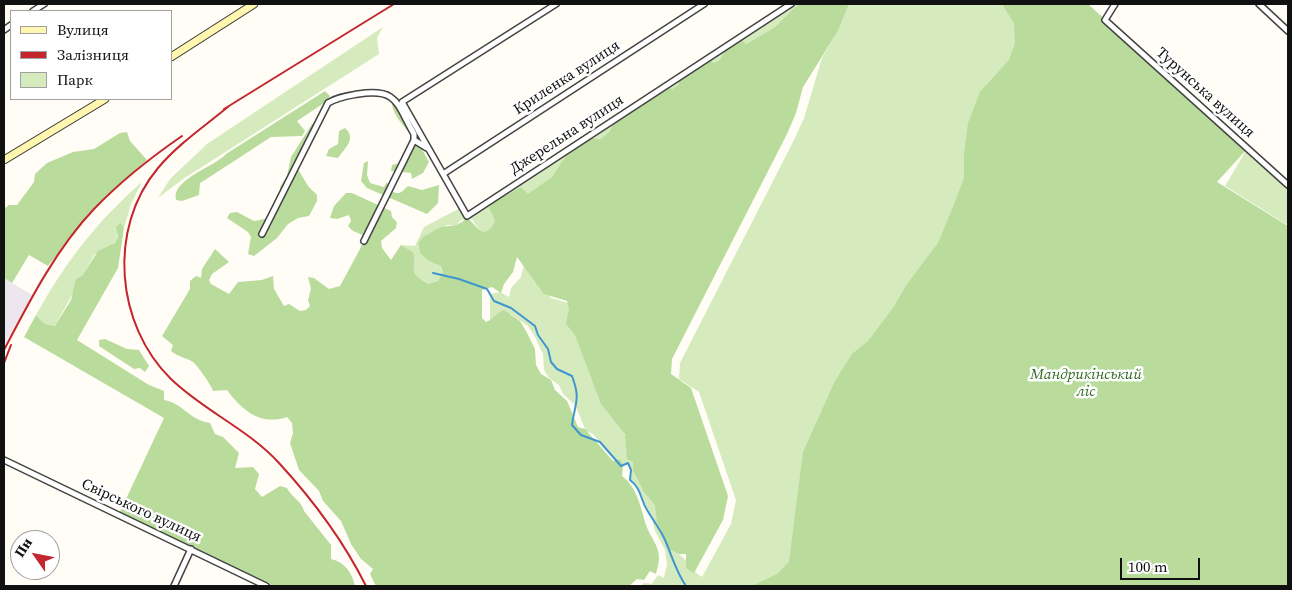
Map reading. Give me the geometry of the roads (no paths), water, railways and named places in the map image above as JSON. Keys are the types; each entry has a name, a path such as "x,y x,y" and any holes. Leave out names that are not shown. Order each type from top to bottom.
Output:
{"main road":[{"path":"172,56 254,4"},
{"path":"4,160 103,100"}],"street":[{"name":"Джерельна вулиця","path":"556,4 402,102 467,216 791,4"},
{"name":"Криленка вулиця","path":"443,174 704,4"},
{"name":"Турунська вулиця","path":"1115,4 1105,20 1288,185"},
{"path":"1259,4 1288,30"},
{"path":"262,234 328,103 336,98 379,91 386,93 392,98 414,134 414,140 364,241"},
{"path":"414,140 428,148"},
{"name":"Свірського вулиця","path":"4,460 266,586"},
{"path":"174,586 191,549"}],"waterway":[{"path":"433,273 459,279 487,289 494,301 511,308 535,326 538,335 548,349 551,362 557,369 572,376 575,384 577,396 572,425 581,435 600,442 621,466 628,463 631,470 630,480 637,487 645,506 663,536 686,586"}],"railway":[{"path":"224,109 394,4"},
{"path":"229,106 174,151 158,168 142,192 131,219 125,247 125,276 129,305 139,332 153,357 171,379 197,401 254,440 279,463 327,522 348,553 366,586"},
{"path":"4,350 44,276 80,225 125,179 182,136"},
{"path":"4,363 11,345"}],"park label":[{"name":"Мандрикінський ліс","path":"1086,384"}]}
